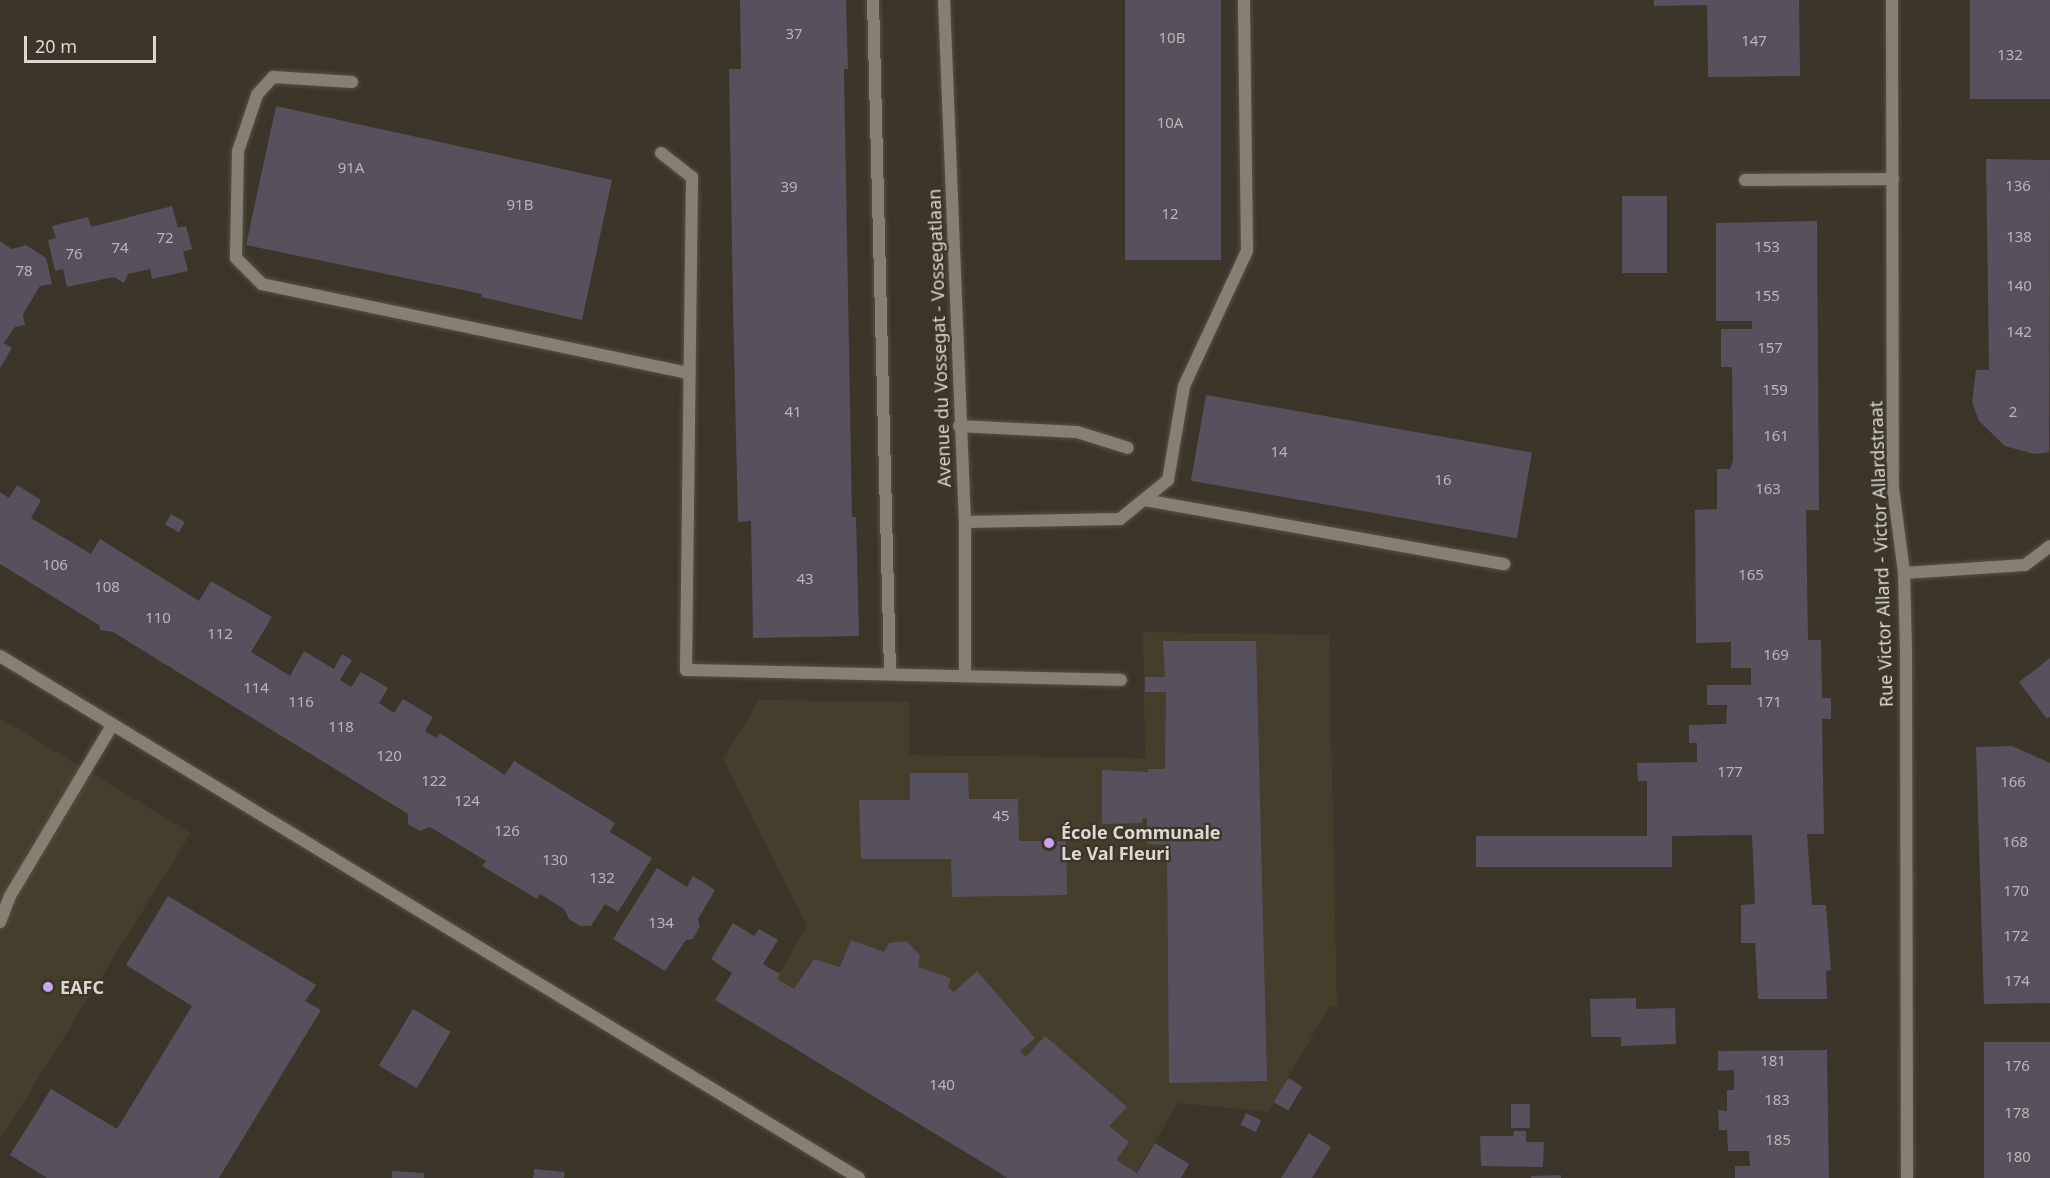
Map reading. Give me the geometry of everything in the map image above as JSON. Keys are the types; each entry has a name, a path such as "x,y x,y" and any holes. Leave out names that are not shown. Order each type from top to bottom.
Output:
{"street":[{"path":"873,0 890,672"},
{"name":"Avenue du Vossegat - Vossegatlaan","path":"944,0 959,426 965,522 965,675"},
{"path":"965,522 1120,519 1168,480 1184,386 1247,251 1244,0"},
{"name":"Rue Victor Allard - Victor Allardstraat","path":"1892,0 1893,488 1904,573 1907,1178"},
{"path":"352,82 273,76 257,95 238,152 236,258 262,284 689,373"},
{"path":"661,153 692,177 686,670 890,672 1121,680"},
{"path":"1745,180 1893,179"},
{"path":"959,426 1077,432 1128,448"},
{"path":"1144,500 1504,564"},
{"path":"1904,573 2025,565 2050,546"},
{"path":"0,656 859,1178"},
{"path":"0,922 15,888 113,724"}],"shaded area":[{"name":"École Communale Le Val Fleuri","path":"1143,632 1329,635 1337,1006 1329,1007 1268,1112 1178,1103 1133,1178 751,1021 807,926 723,759 759,700 909,702 909,755 1145,758"},
{"name":"EAFC","path":"0,718 191,833 0,1140"}],"building":[{"path":"740,0 846,0 848,69 844,69 852,517 856,517 859,636 753,638 751,521 738,522 733,307 729,69 741,69"},
{"path":"1125,0 1221,0 1221,260 1125,260"},
{"path":"1654,0 1799,0 1800,76 1708,77 1707,5 1654,6"},
{"path":"1970,0 2050,0 2050,99 1970,99"},
{"path":"276,106 612,180 582,320 481,297 482,294 246,245"},
{"path":"1986,159 2050,160 2049,452 2034,454 2005,446 1979,421 1972,402 1976,370 1989,370"},
{"path":"1622,196 1667,196 1667,273 1622,273"},
{"path":"172,206 178,228 186,226 192,249 183,252 188,271 152,279 150,269 128,274 124,283 114,277 67,287 63,269 55,271 48,240 56,238 52,226 88,217 91,227"},
{"path":"1817,221 1819,510 1806,510 1808,640 1821,640 1822,698 1831,698 1831,719 1822,719 1824,834 1807,834 1812,905 1826,905 1831,970 1826,971 1827,999 1758,999 1755,943 1741,943 1741,905 1755,904 1752,835 1672,836 1672,867 1476,867 1476,836 1647,836 1647,781 1638,781 1637,763 1697,762 1697,743 1689,743 1689,725 1726,724 1727,705 1707,705 1707,685 1751,685 1751,668 1731,668 1731,642 1696,643 1695,510 1717,509 1717,469 1730,469 1733,461 1732,367 1721,367 1721,329 1752,329 1752,321 1716,321 1716,223"},
{"path":"0,241 12,249 26,245 46,258 52,284 40,286 23,314 25,325 15,327 4,343 12,348 0,368"},
{"path":"1206,395 1532,452 1517,538 1191,481"},
{"path":"17,485 41,500 31,518 91,554 100,539 199,601 211,581 272,617 251,652 290,676 304,651 334,669 342,654 352,660 340,680 351,687 361,672 388,688 379,703 394,713 403,699 433,717 425,731 436,738 440,733 505,775 514,761 615,823 610,832 652,858 618,912 605,904 591,926 580,926 569,919 564,909 540,894 537,899 482,866 486,861 430,827 420,831 408,824 408,814 113,632 100,630 99,625 0,564 0,492 9,498"},
{"path":"171,514 185,522 179,532 165,524"},
{"path":"1163,641 1256,641 1267,1081 1169,1083 1167,845 1147,844 1147,818 1142,818 1142,823 1102,824 1102,770 1148,772 1148,769 1165,769 1166,692 1145,692 1145,677 1165,677"},
{"path":"2050,658 2050,717 2047,719 2019,682"},
{"path":"2012,746 2050,763 2050,1003 1984,1004 1976,747"},
{"path":"910,773 968,773 969,799 1018,799 1019,841 1066,841 1067,895 952,897 951,859 861,859 859,800 910,800"},
{"path":"657,868 687,887 693,876 715,890 698,919 700,926 693,939 686,940 665,971 613,939"},
{"path":"168,896 316,985 305,1001 321,1010 219,1178 47,1178 10,1155 51,1089 117,1129 192,1006 126,965"},
{"path":"733,923 754,936 759,929 778,940 763,964 780,974 777,979 794,989 814,959 840,967 851,940 884,952 889,943 907,941 920,956 918,967 951,978 948,987 954,992 977,971 1035,1038 1020,1051 1026,1057 1045,1036 1127,1107 1109,1126 1129,1142 1116,1160 1137,1173 1155,1143 1189,1164 1181,1178 1008,1178 715,1000 732,973 711,959"},
{"path":"1636,998 1636,1009 1675,1008 1676,1044 1621,1046 1621,1037 1591,1037 1590,999"},
{"path":"413,1009 451,1032 417,1088 379,1066"},
{"path":"1984,1042 2050,1042 2050,1178 1984,1178"},
{"path":"1827,1050 1829,1178 1735,1178 1735,1166 1750,1166 1749,1151 1728,1151 1727,1130 1719,1130 1718,1110 1727,1111 1727,1090 1734,1090 1734,1070 1718,1071 1718,1051"},
{"path":"1288,1078 1303,1087 1288,1111 1274,1102"},
{"path":"1511,1104 1530,1104 1530,1128 1511,1128"},
{"path":"1246,1113 1261,1120 1256,1132 1241,1125"},
{"path":"1514,1131 1526,1131 1526,1142 1544,1142 1543,1167 1481,1166 1480,1136 1513,1136"},
{"path":"1309,1133 1331,1147 1312,1178 1281,1178"},
{"path":"534,1169 565,1172 564,1178 533,1178"},
{"path":"392,1171 424,1173 424,1178 392,1178"},
{"path":"1561,1175 1561,1178 1531,1178 1531,1176"}],"place":[{"name":"École Communale Le Val Fleuri","path":"1049,843"},
{"name":"EAFC","path":"48,987"}]}
